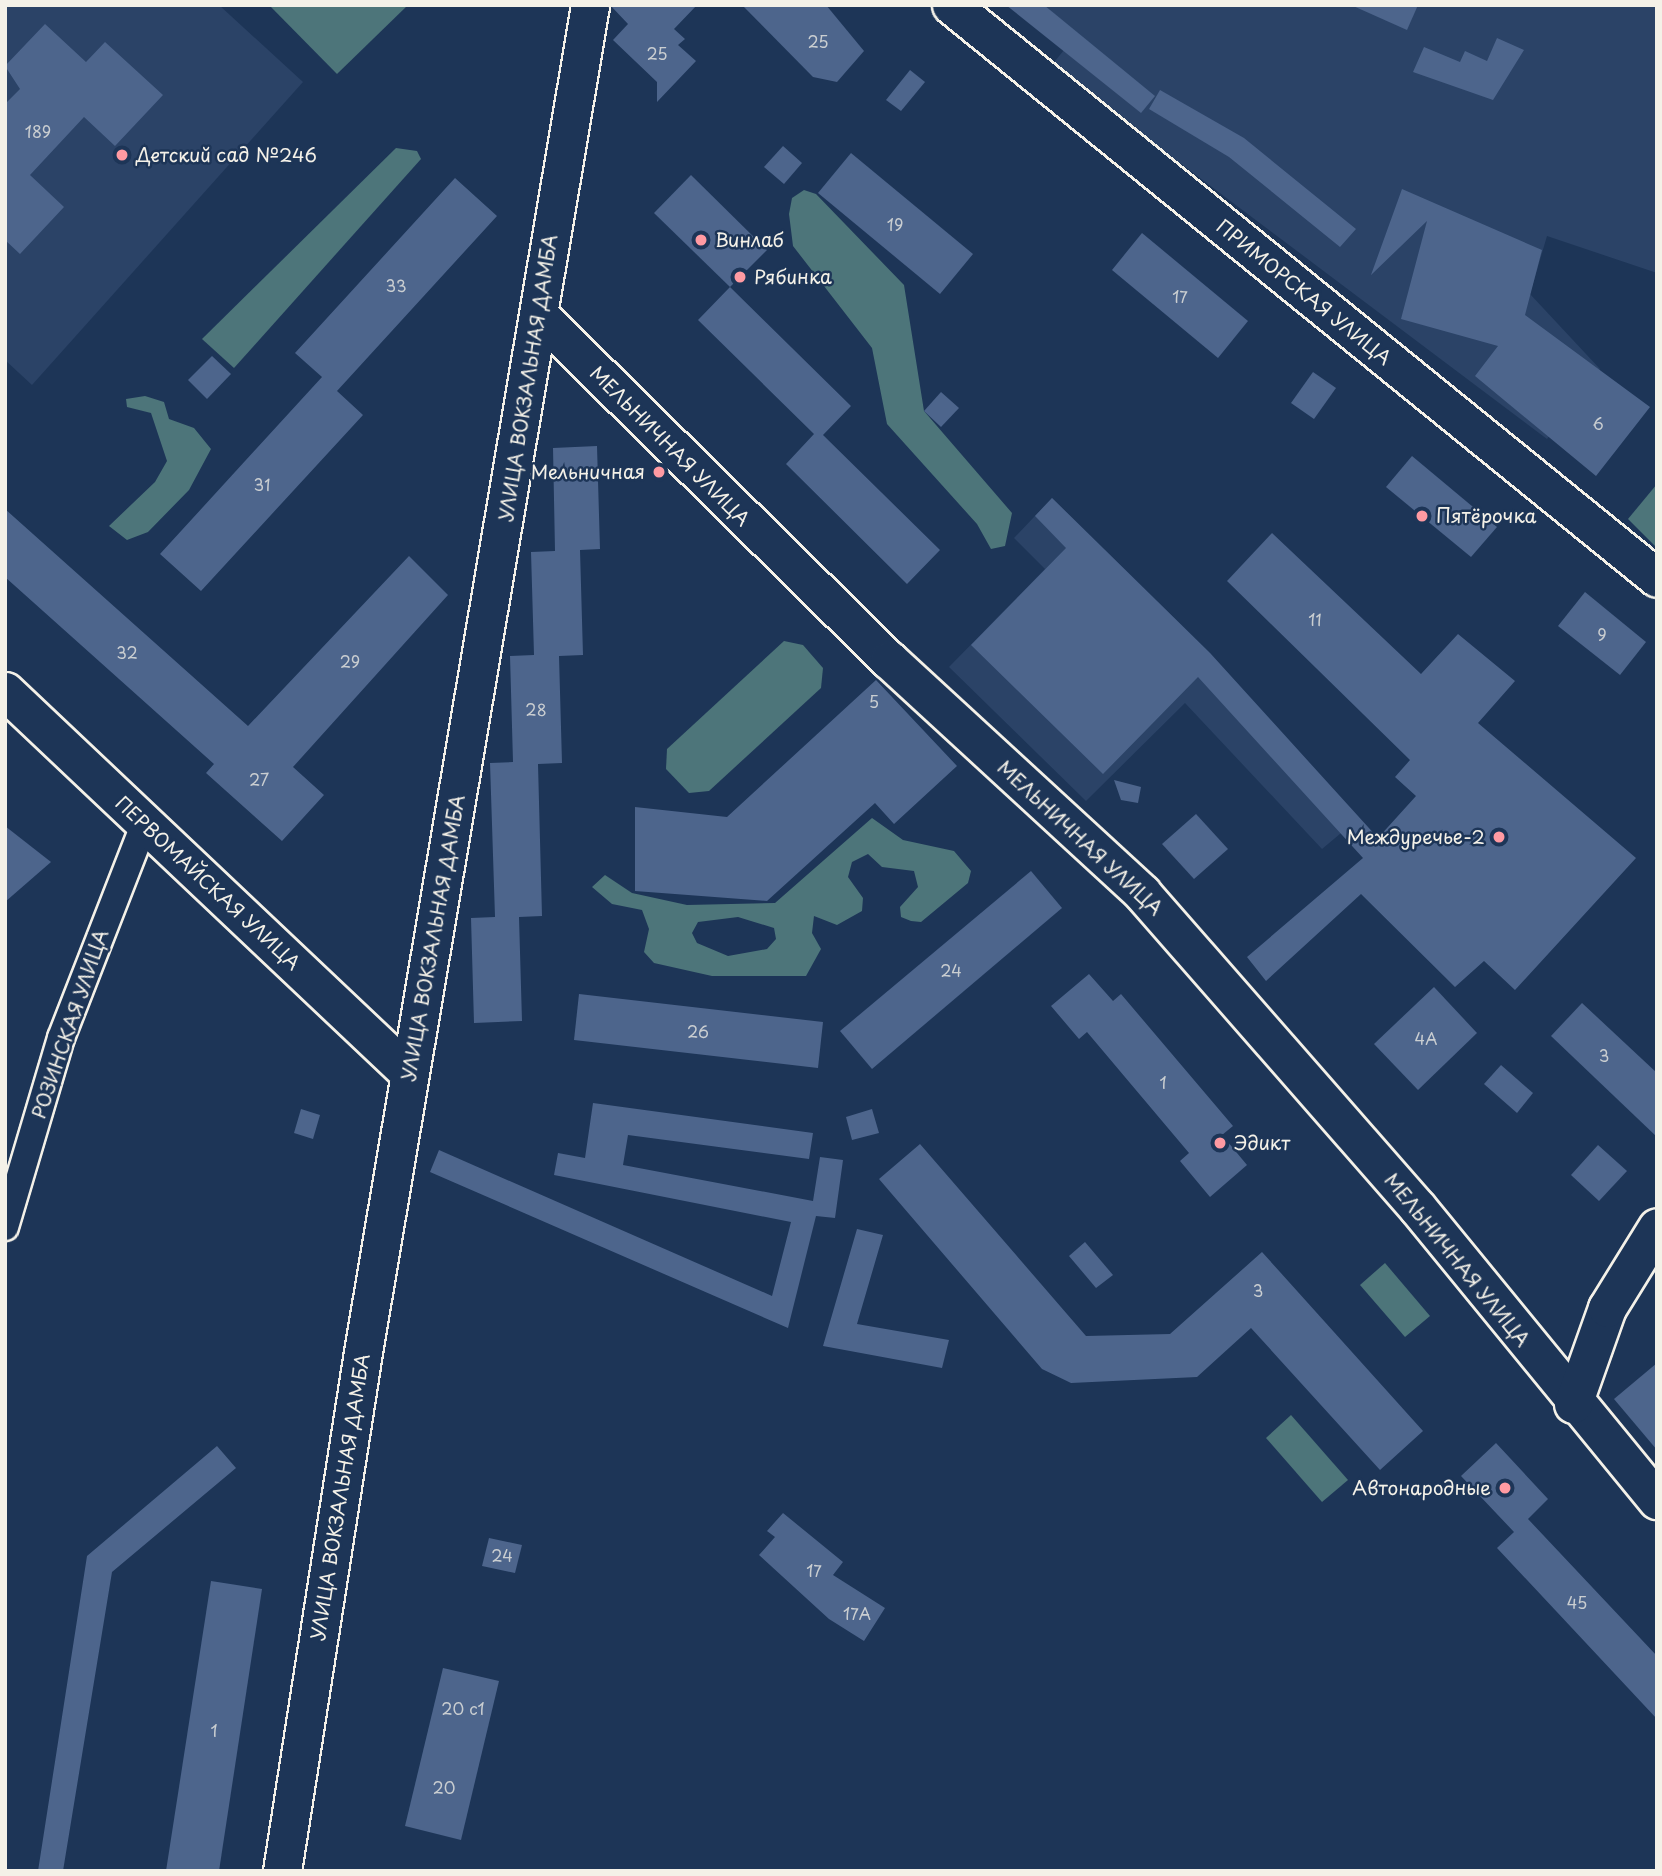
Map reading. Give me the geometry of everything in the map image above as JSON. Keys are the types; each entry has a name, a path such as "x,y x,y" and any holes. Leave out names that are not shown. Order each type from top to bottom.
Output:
{"main road":[{"name":"УЛИЦА ВОКЗАЛЬНАЯ ДАМБА","path":"282,1871 410,1074 590,5"},
{"name":"ПРИМОРСКАЯ УЛИЦА","path":"951,5 1657,578"},
{"name":"МЕЛЬНИЧНАЯ УЛИЦА","path":"539,315 889,660 1142,893 1417,1208 1573,1404 1657,1500"},
{"name":"ПЕРВОМАЙСКАЯ УЛИЦА","path":"5,691 410,1074"},
{"path":"1573,1404 1607,1308 1657,1227"}],"street":[{"name":"РОЗИНСКАЯ УЛИЦА","path":"5,1227 61,1038 144,825"}],"shaded area":[{"name":"Детский сад №246","path":"5,5 219,5 303,82 32,385 5,360"},
{"path":"1044,5 1657,5 1657,273 1547,236 1530,294 1600,369 1547,439 1051,66 1077,34"},
{"path":"1052,498 1210,653 1359,818 1322,849 1185,703 1086,801 949,667 1045,569 1014,538"}],"green space":[{"path":"269,5 408,5 337,74"},
{"path":"396,148 417,151 421,159 234,368 202,339"},
{"path":"804,190 816,194 904,285 924,411 1012,513 1005,546 991,549 977,524 887,424 872,348 793,246 789,214 792,198"},
{"path":"145,396 164,402 169,419 194,428 211,449 189,490 148,532 127,540 109,526 155,482 167,461 151,413 127,407 126,399"},
{"path":"1657,484 1657,548 1628,519"},
{"path":"784,641 803,645 823,668 821,688 709,791 689,793 666,769 667,749"},
{"path":"872,818 903,840 954,851 971,871 968,883 921,922 901,917 900,907 918,887 914,871 882,867 868,854 852,862 848,877 863,898 862,911 837,925 814,916 812,933 821,949 806,976 712,976 654,963 644,952 649,929 642,910 612,904 592,887 605,875 632,893 687,905 775,903","holes":["738,917 774,928 776,939 767,949 728,956 697,943 692,933 698,922"]},
{"path":"1385,1263 1430,1316 1405,1337 1360,1285"},
{"path":"1291,1415 1348,1480 1322,1502 1266,1438"}],"building":[{"path":"610,5 697,5 674,29 685,39 678,45 696,61 657,102 657,82 613,40 628,24"},
{"path":"742,5 826,5 864,51 837,82 813,77"},
{"path":"1006,5 1044,5 1155,96 1141,113"},
{"path":"1351,5 1418,5 1407,30"},
{"path":"45,24 86,62 105,42 163,95 115,146 84,117 30,175 64,207 20,254 5,240 5,104 20,89 5,66"},
{"path":"1497,38 1524,50 1493,100 1413,72 1424,47 1460,62 1465,51 1487,61"},
{"path":"910,70 925,82 901,111 886,100"},
{"path":"1160,90 1244,138 1356,229 1340,247 1229,157 1149,109"},
{"path":"783,146 802,163 784,184 764,167"},
{"path":"851,153 973,254 940,294 818,193"},
{"path":"691,175 767,250 730,287 654,213"},
{"path":"455,178 497,216 337,391 363,415 201,591 160,554 322,377 295,353"},
{"path":"1402,189 1542,250 1525,315 1650,407 1596,476 1475,376 1498,346 1401,319 1427,221 1371,275"},
{"path":"1142,233 1248,321 1218,358 1112,270"},
{"path":"730,287 851,406 823,435 940,550 907,584 786,464 814,434 698,320"},
{"path":"212,356 231,374 207,399 188,380"},
{"path":"1313,372 1336,388 1314,419 1291,403"},
{"path":"941,392 959,408 941,427 924,411"},
{"path":"597,446 600,549 580,550 583,655 559,656 562,763 538,764 542,916 519,917 522,1021 474,1023 471,918 495,917 490,763 513,762 510,656 534,655 531,552 555,551 553,448"},
{"path":"1412,456 1497,527 1471,557 1386,487"},
{"path":"1052,498 1210,653 1378,838 1416,796 1395,777 1410,760 1227,581 1272,533 1421,674 1458,634 1515,681 1478,723 1636,858 1515,990 1484,961 1455,987 1361,894 1266,981 1247,957 1363,858 1198,677 1103,774 971,645 1066,548 1035,516"},
{"path":"5,509 248,726 409,556 448,595 293,767 324,795 282,841 206,773 214,764 5,577"},
{"path":"1585,592 1646,642 1620,675 1558,626"},
{"path":"876,680 957,766 894,824 875,803 767,901 635,891 635,807 727,817"},
{"path":"1114,780 1141,787 1138,803 1121,800"},
{"path":"1196,814 1228,849 1194,879 1162,844"},
{"path":"5,826 51,862 5,902"},
{"path":"1031,871 1062,908 872,1069 840,1031"},
{"path":"1089,974 1113,1001 1121,994 1233,1126 1222,1135 1247,1165 1210,1197 1180,1161 1189,1153 1087,1032 1079,1039 1051,1006"},
{"path":"1434,987 1477,1033 1418,1090 1374,1044"},
{"path":"579,994 823,1022 818,1068 574,1040"},
{"path":"1582,1003 1657,1073 1657,1137 1551,1036"},
{"path":"1501,1065 1533,1093 1517,1113 1484,1084"},
{"path":"593,1103 813,1133 809,1159 628,1135 623,1165 813,1201 820,1157 843,1160 835,1218 816,1216 788,1328 430,1172 439,1150 772,1296 791,1222 554,1175 558,1153 585,1158"},
{"path":"301,1109 320,1115 313,1139 294,1133"},
{"path":"872,1109 879,1133 852,1140 846,1117"},
{"path":"920,1144 1086,1336 1170,1334 1262,1252 1423,1431 1380,1470 1251,1328 1197,1377 1071,1383 1042,1369 879,1179"},
{"path":"1598,1145 1627,1171 1599,1201 1571,1175"},
{"path":"857,1229 883,1235 857,1324 949,1340 942,1368 823,1346"},
{"path":"1085,1242 1113,1275 1096,1288 1069,1256"},
{"path":"1657,1363 1657,1450 1614,1399"},
{"path":"1496,1443 1548,1499 1528,1519 1657,1656 1657,1719 1497,1548 1514,1532 1461,1476"},
{"path":"217,1446 236,1468 112,1572 63,1871 38,1871 87,1556"},
{"path":"783,1513 843,1562 833,1575 885,1608 864,1641 829,1619 759,1555 775,1537 767,1531"},
{"path":"489,1538 522,1545 515,1573 482,1566"},
{"path":"211,1581 262,1589 219,1871 166,1871"},
{"path":"443,1668 499,1681 461,1840 405,1826"}],"place":[{"name":"Детский сад №246","path":"122,155"},
{"name":"Винлаб","path":"701,240"},
{"name":"Рябинка","path":"740,277"},
{"name":"Мельничная","path":"659,472"},
{"name":"Пятёрочка","path":"1422,516"},
{"name":"Междуречье-2","path":"1499,837"},
{"name":"Эдикт","path":"1220,1143"},
{"name":"Автонародные","path":"1505,1488"}]}
